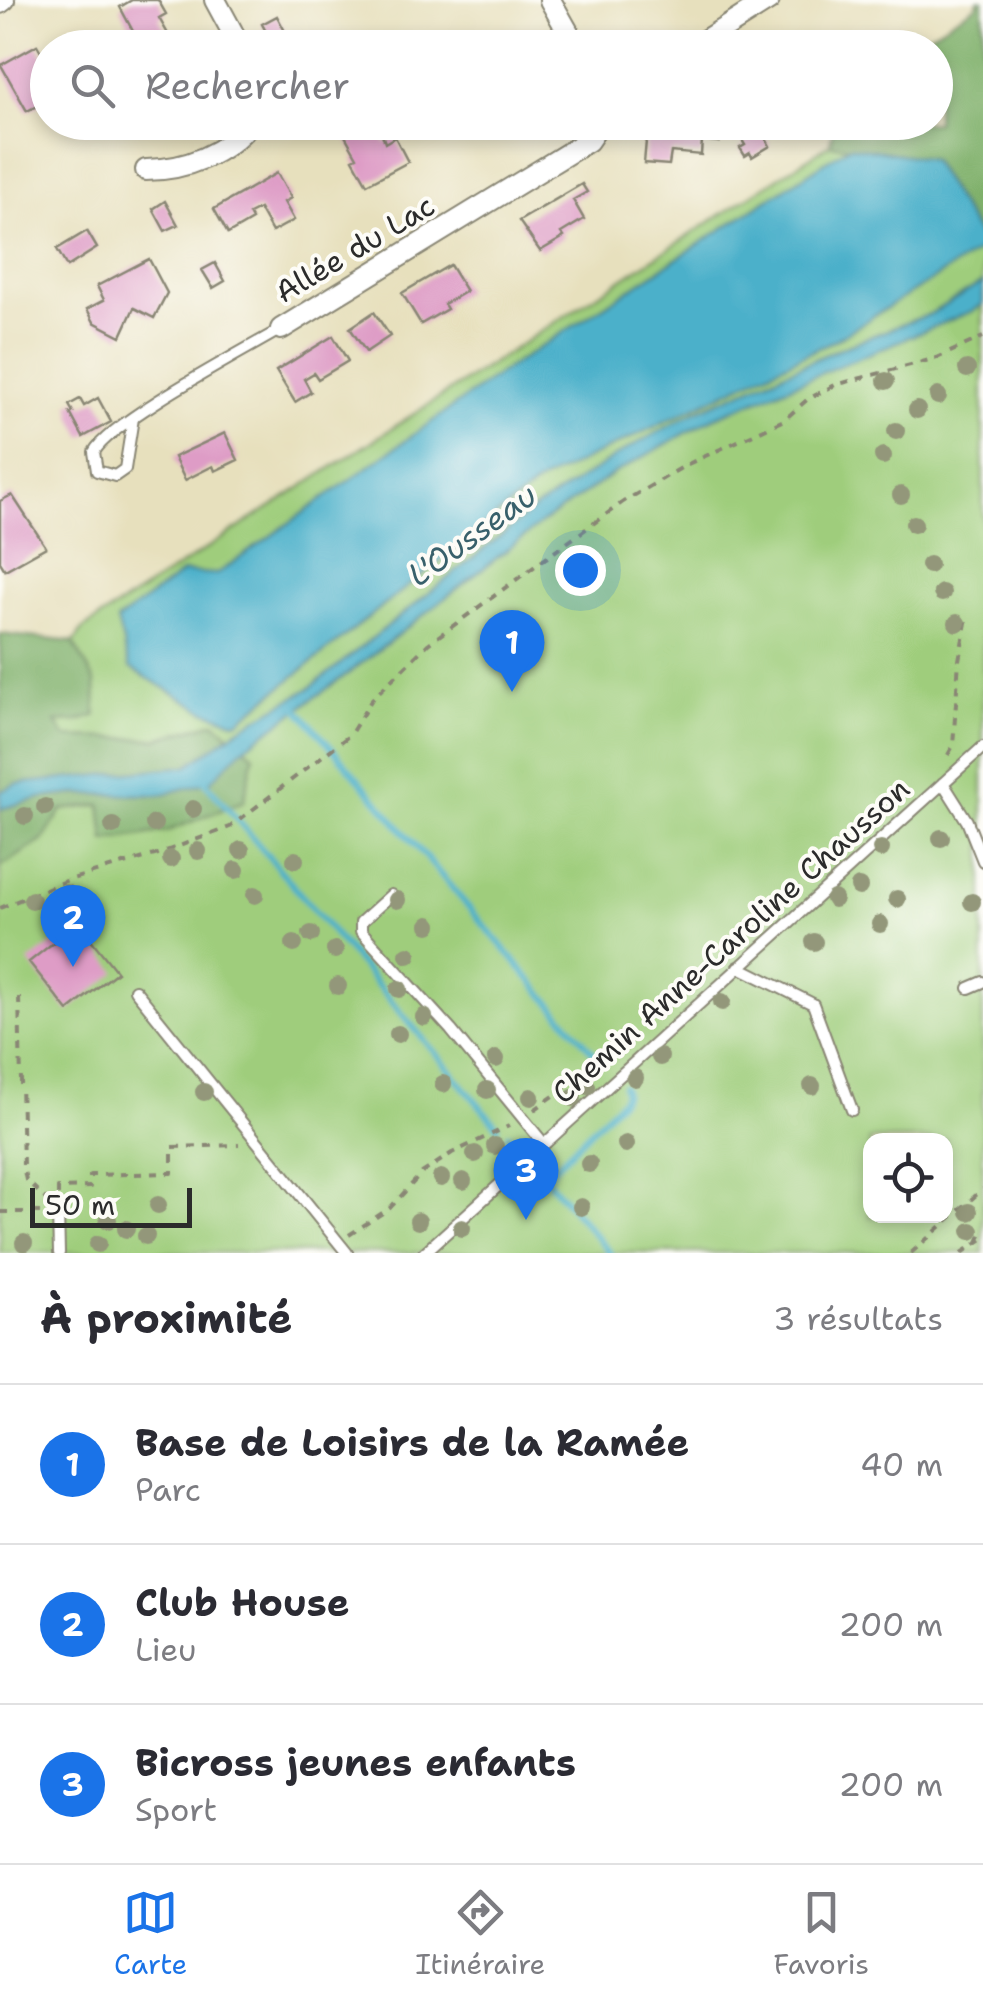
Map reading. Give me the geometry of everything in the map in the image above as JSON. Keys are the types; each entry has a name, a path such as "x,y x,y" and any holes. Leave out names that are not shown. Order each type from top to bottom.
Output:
{"street":[{"path":"215,0 231,30"},
{"path":"550,0 567,30"},
{"path":"722,30 769,0"},
{"path":"146,170 180,168 199,162 232,140"},
{"name":"Allée du Lac","path":"281,329 589,140"}],"lane":[{"name":"Allée du Lac","path":"133,418 125,469 115,476 97,471 94,459 98,445 133,418 281,329"},
{"name":"Chemin Anne-Caroline Chausson","path":"424,1253 983,746"},
{"path":"943,784 967,822 983,861"},
{"path":"392,896 361,922 362,931 451,1030 544,1144"},
{"path":"739,967 813,1004 852,1110"},
{"path":"969,988 983,982"},
{"path":"135,990 347,1253"},
{"path":"58,1212 59,1253"}],"path":[{"path":"0,908 65,881 230,827 350,736 372,699 428,644 623,502 688,464 784,420 808,398 834,385 937,358 983,337"},
{"path":"956,753 943,766 953,746 959,660 967,617"},
{"path":"19,997 23,1166 26,1180 58,1212"},
{"path":"338,1242 390,1208 422,1174 452,1152 492,1136 522,1118 640,1034"},
{"path":"58,1212 58,1188 90,1187 90,1175 172,1173 172,1147 258,1144"},
{"path":"911,1253 983,1189"},
{"path":"0,1212 58,1212"},
{"path":"962,1253 980,1241 983,1232"}],"green space":[{"path":"978,0 983,0 983,243 931,159 830,144 831,140 953,140 953,30 937,30 977,5"},
{"path":"983,13 983,1253 0,1253 0,754 83,629 836,140 953,140 953,83"},
{"path":"0,634 73,642 95,681 96,715 56,722 65,737 157,739 215,722 254,755 244,801 168,831 105,841 101,805 62,810 43,840 0,867"}],"water":[{"name":"L'Ousseau","path":"850,146 931,159 983,248 837,339 539,482 237,722 205,711 130,668 117,621 183,572 217,574 499,374"},
{"path":"983,282 983,304 975,310 713,418 613,474 543,522 349,673 241,750 210,782 160,795 75,794 0,809 0,792 16,784 187,766 242,727 310,688 533,510 627,449 694,412 845,346 930,314"}],"building":[{"path":"132,0 158,0 166,14 159,18 166,30 132,30 120,7"},
{"path":"277,16 284,30 265,30 262,24"},
{"path":"30,49 30,109 27,111 1,65"},
{"path":"347,140 397,140 408,162 367,184 353,159 357,157"},
{"path":"646,140 702,140 701,155 671,152 669,165 644,163"},
{"path":"742,140 767,140 770,146 752,157 750,153 745,156 740,148 745,145"},
{"path":"277,173 291,198 284,202 294,220 272,232 259,209 249,214 252,220 228,234 214,209"},
{"path":"582,184 587,192 573,200 584,219 540,251 519,221"},
{"path":"165,201 178,225 165,231 153,209"},
{"path":"87,231 97,248 67,267 57,249"},
{"path":"149,259 167,293 154,318 134,308 121,336 94,322 87,309 104,300 97,286"},
{"path":"215,263 225,281 213,288 202,270"},
{"path":"450,265 466,291 444,304 447,309 421,324 402,293"},
{"path":"374,312 390,336 366,352 350,328"},
{"path":"333,336 348,361 318,379 314,373 304,379 311,392 295,402 276,371"},
{"path":"98,398 111,422 83,437 69,405 80,399 84,406"},
{"path":"225,433 238,460 215,471 213,466 185,480 174,457"},
{"path":"12,495 46,547 5,570 0,562 0,501"},
{"path":"78,923 117,972 68,1011 29,962"}],"waterway":[{"path":"293,703 598,1058"},
{"path":"201,777 498,1127"},
{"path":"610,1253 545,1177 622,1099 623,1086"},
{"path":"508,1135 518,1152"},
{"path":"534,1169 545,1177"}],"place":[{"name":"Base de Loisirs de la Ramée","path":"512,692"},
{"name":"Club House","path":"73,967"},
{"name":"Bicross jeunes enfants","path":"526,1220"}]}
